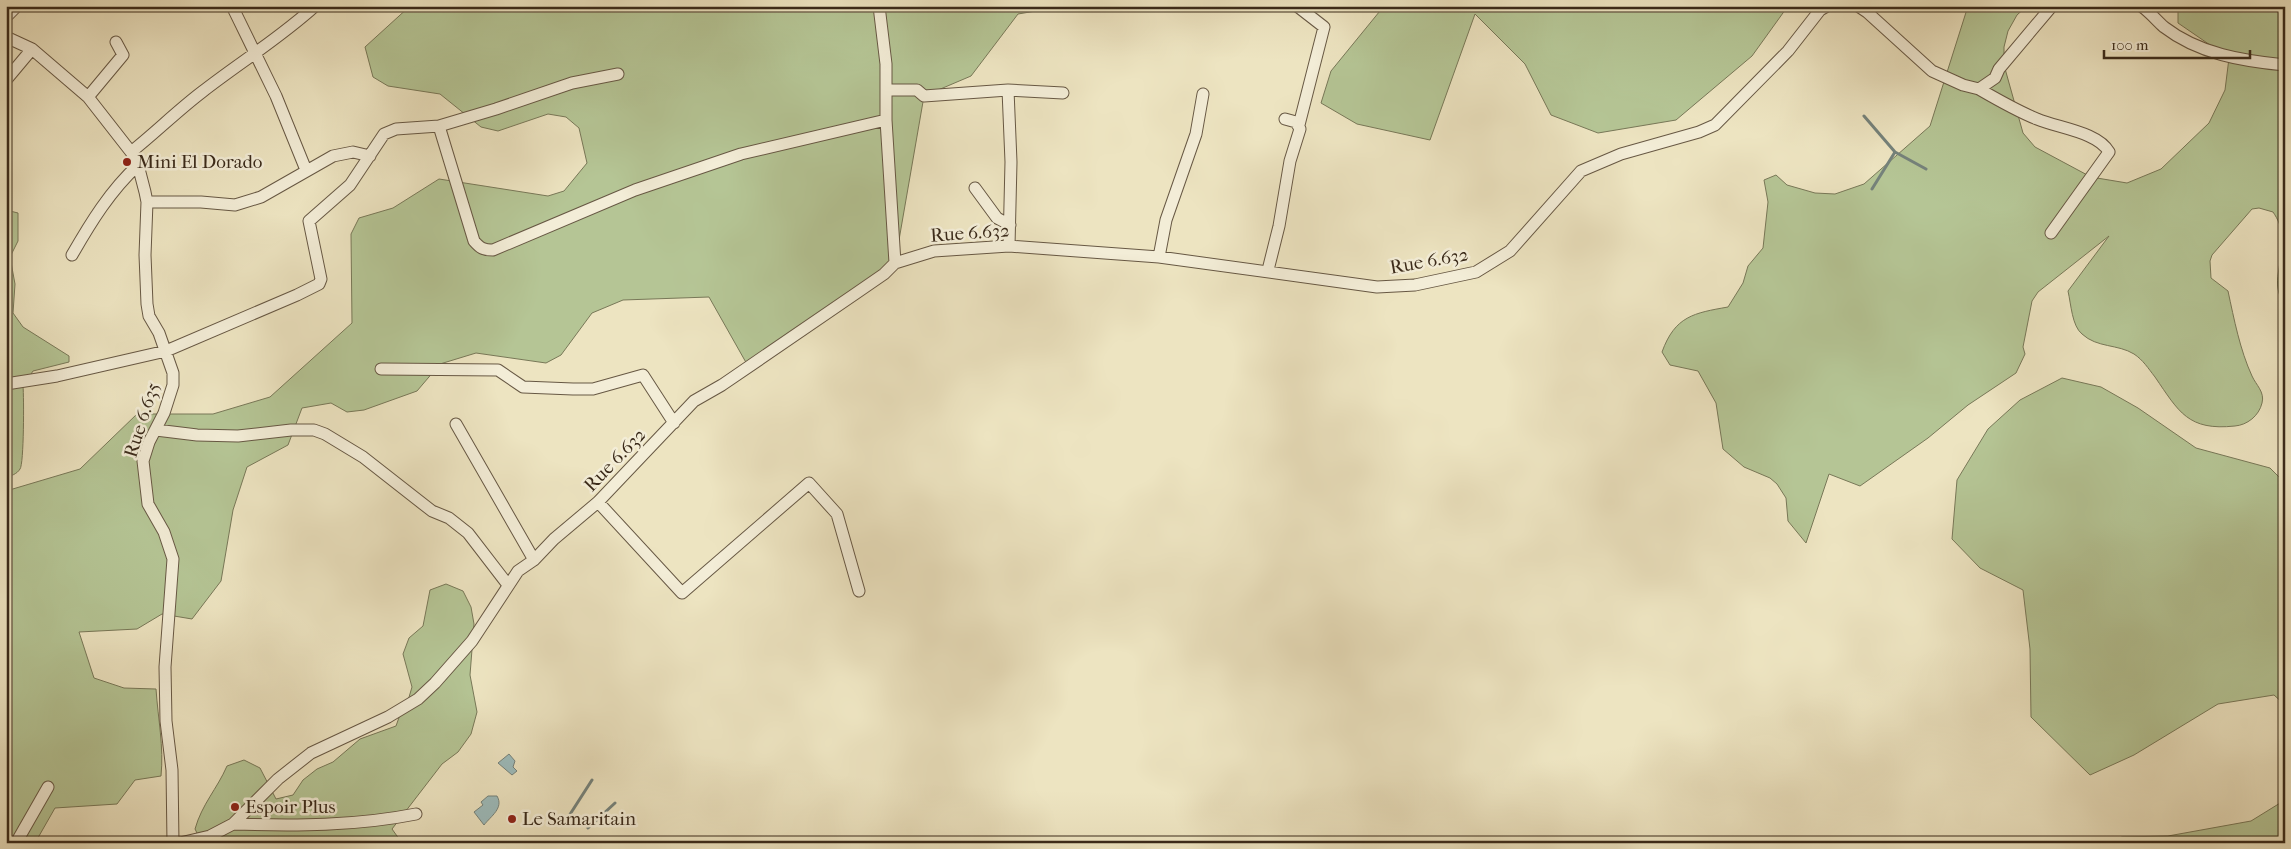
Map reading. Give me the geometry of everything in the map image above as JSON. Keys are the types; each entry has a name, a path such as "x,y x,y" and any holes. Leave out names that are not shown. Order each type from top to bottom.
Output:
{"street":[{"path":"6,17 17,6"},
{"path":"232,6 276,96 306,170"},
{"path":"132,152 201,92 254,52 288,30 315,6"},
{"path":"879,6 886,64 886,120 895,264"},
{"path":"1268,270 1279,226 1290,161 1299,136 1299,125 1324,27 1297,6"},
{"path":"1858,6 1932,71 1955,82 1979,89 2036,119 2074,130 2105,144 2109,152 2051,233"},
{"path":"1979,89 1995,78 1999,69 2052,6"},
{"path":"2141,6 2171,31 2211,51 2229,58 2260,64 2285,65"},
{"name":"Rue 6.632","path":"180,843 210,836 233,824 263,792 293,765 311,753 388,717 418,699 472,642 518,571 534,560 554,539 598,502 694,401 722,385 884,274 895,264 934,251 1009,246 1159,257 1268,270 1351,284 1390,288 1415,285 1476,272 1510,251 1581,171 1621,154 1699,132 1716,125 1788,51 1823,8"},
{"name":"Rue 6.635","path":"6,37 32,49 88,97 132,152 138,165 147,202 144,255 147,304 149,316 166,351 173,373 173,385 144,456 143,469 148,504 164,532 173,558 165,668 166,714 172,770 173,843"},
{"path":"88,97 123,55 116,42"},
{"path":"6,80 32,49"},
{"path":"6,384 66,374 166,351 265,310 319,284 322,279 309,221 350,185 384,134 396,129 439,126 572,83 618,74"},
{"path":"886,90 917,90 924,96 1008,90 1063,93"},
{"path":"1008,90 1011,162 1009,246"},
{"path":"1159,257 1166,220 1196,134 1203,94"},
{"path":"1285,119 1299,125"},
{"path":"439,126 474,241 480,248 493,250 635,190 741,154 886,120"},
{"path":"147,202 201,202 235,205 261,196 333,156 353,152 370,156"},
{"path":"72,254 88,226 119,183 138,165"},
{"path":"975,188 997,218 1010,225"},
{"path":"381,369 498,370 524,387 573,389 593,389 643,375 674,423"},
{"path":"456,424 534,560"},
{"path":"156,430 197,435 238,436 291,430 314,430 325,434 363,457 432,511 449,518 468,534 508,585"},
{"path":"598,502 682,593 809,483 837,514 859,591"},
{"path":"16,843 48,787"},
{"path":"233,824 336,824 388,820 416,814"}],"green space":[{"path":"410,6 1065,6 1018,14 971,76 924,96 895,263 748,366 709,297 623,300 592,313 561,355 546,363 476,353 440,364 417,391 364,410 347,412 331,403 302,408 288,445 247,467 233,510 221,581 192,619 162,614 137,629 79,632 94,678 124,688 156,689 161,744 161,776 135,780 117,804 55,808 35,843 6,843 6,491 80,469 137,414 213,414 270,397 352,323 351,234 359,218 393,208 439,179 548,196 564,191 587,163 579,128 566,117 548,114 498,131 481,127 440,94 388,86 373,77 365,47"},
{"path":"1384,6 1788,6 1752,56 1676,120 1598,133 1551,115 1525,64 1475,14 1430,140 1357,124 1321,103 1331,71"},
{"path":"1968,6 2027,6 2017,15 2008,31 2004,47 2004,65 2023,133 2035,147 2091,177 2127,183 2161,169 2209,123 2225,90 2229,58 2178,23 2178,6 2285,6 2285,305 2278,289 2278,272 2283,237 2280,224 2273,212 2259,208 2252,209 2212,255 2210,261 2211,278 2228,291 2241,345 2252,376 2261,392 2262,403 2255,416 2248,422 2239,425 2219,427 2195,422 2178,409 2148,367 2137,356 2128,351 2094,342 2082,334 2074,320 2068,291 2109,236 2038,292 2032,301 2023,347 2025,354 2016,373 1968,405 1928,438 1860,486 1829,474 1806,543 1788,521 1786,498 1777,484 1770,478 1744,467 1723,449 1716,403 1698,371 1670,365 1662,352 1673,331 1687,318 1696,314 1728,307 1743,283 1748,266 1763,248 1768,202 1764,180 1776,175 1787,185 1815,193 1835,194 1864,184 1930,126"},
{"path":"6,210 18,213 18,241 10,257 15,284 13,313 23,327 69,356 69,362 33,371 23,386 21,464 17,472 6,477"},
{"path":"2062,378 2101,387 2138,408 2196,448 2270,468 2285,483 2285,705 2274,695 2218,704 2134,755 2090,775 2031,717 2030,649 2023,590 1980,568 1952,539 1957,480 1988,429 2020,400"},
{"path":"446,584 463,591 471,607 474,624 470,675 477,712 471,734 458,752 442,764 392,829 402,843 202,843 195,829 227,766 244,760 260,768 276,799 293,795 303,780 317,769 333,762 360,739 396,726 402,709 407,704 412,687 403,654 409,638 423,626 430,590"},
{"path":"2285,800 2285,843 2104,843 2122,837 2168,836 2251,821"}],"water":[{"path":"509,754 515,761 513,767 517,771 512,775 498,763"},
{"path":"488,796 497,796 499,804 496,812 484,825 474,812 483,805 481,802"}],"waterway":[{"path":"1864,116 1895,152 1926,169"},
{"path":"1872,189 1895,152"},
{"path":"567,819 592,780"},
{"path":"588,828 615,803"}],"place":[{"name":"Mini El Dorado","path":"127,162"},
{"name":"Espoir Plus","path":"235,807"},
{"name":"Le Samaritain","path":"512,819"}]}
